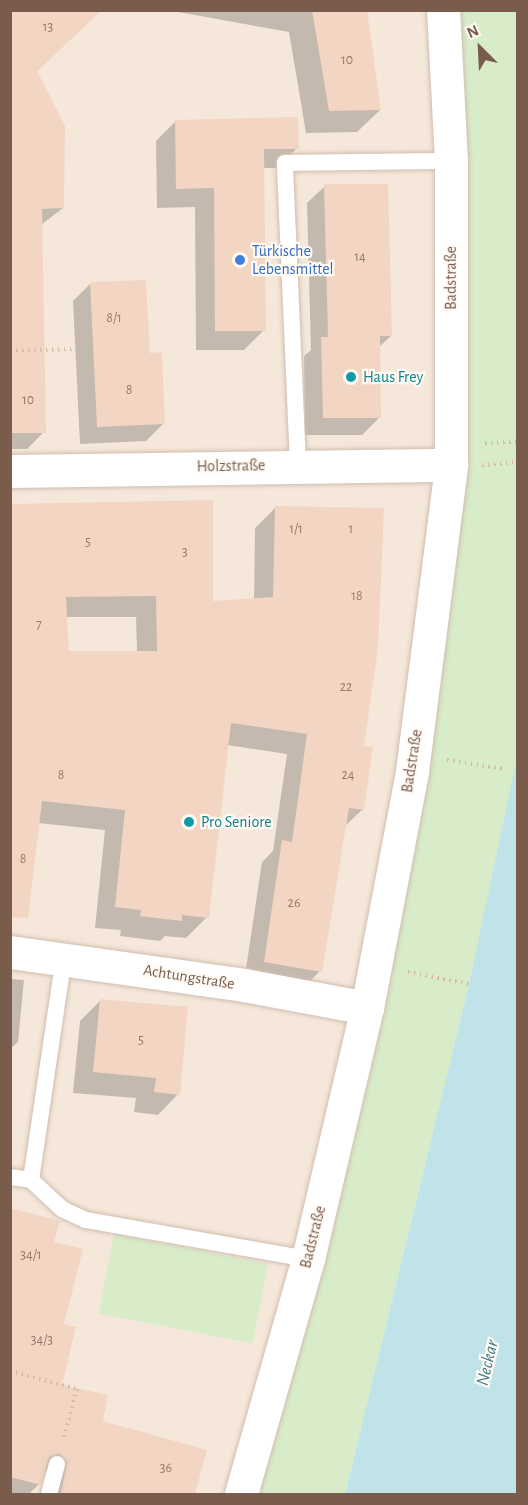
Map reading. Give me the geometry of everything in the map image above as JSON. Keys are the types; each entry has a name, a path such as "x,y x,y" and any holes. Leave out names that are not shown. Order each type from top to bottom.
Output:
{"street":[{"name":"Badstraße","path":"241,1494 308,1258 367,1008 411,771 451,465 451,161 443,10"},
{"name":"Holzstraße","path":"10,471 298,465 451,465"},
{"name":"Achtungstraße","path":"10,952 64,957 244,985 367,1008"}],"lane":[{"path":"298,465 285,163 387,158 451,161"},
{"path":"31,1180 64,957"},
{"path":"10,1177 31,1180 62,1209 86,1220 308,1258"},
{"path":"49,1494 57,1464"}],"path":[{"path":"10,350 73,349"},
{"path":"483,443 518,441"},
{"path":"511,462 518,462"},
{"path":"444,760 506,770"},
{"path":"396,970 469,984"},
{"path":"10,1371 77,1389 57,1464"}],"shaded area":[{"path":"10,11 452,11 463,405 376,1011 259,1494 11,1494"}],"green space":[{"path":"452,11 517,11 518,758 469,984 345,1494 259,1494 376,1011 443,600"},
{"path":"114,1234 268,1264 253,1343 99,1314"}],"water":[{"name":"Neckar","path":"517,758 517,1494 345,1494 469,984"}],"building":[{"path":"10,10 102,10 37,71 65,126 64,208 42,209 46,433 10,433"},
{"path":"312,10 367,10 381,110 329,111"},
{"name":"Türkische Lebensmittel","path":"298,117 299,149 264,149 266,331 215,331 214,188 176,189 175,120"},
{"path":"324,184 388,184 392,336 380,336 381,418 323,418 321,337 328,337"},
{"path":"146,280 150,353 162,352 165,424 97,427 90,282"},
{"path":"213,500 213,601 273,597 275,506 384,508 378,648 364,746 373,747 364,810 349,808 322,972 264,962 282,840 292,842 307,734 231,723 209,918 182,915 182,921 140,916 141,910 115,907 125,810 42,801 28,918 10,917 10,504","holes":["156,596 157,651 69,651 66,597"]},
{"path":"100,999 188,1007 180,1095 154,1092 156,1078 93,1072"},
{"path":"10,1208 60,1221 54,1242 83,1249 64,1324 76,1327 62,1385 108,1395 103,1421 207,1450 195,1494 61,1494 67,1462 59,1454 49,1457 41,1485 10,1477"}],"place":[{"name":"Türkische Lebensmittel","path":"240,260"},
{"name":"Haus Frey","path":"351,377"},
{"name":"Pro Seniore","path":"189,822"}]}
